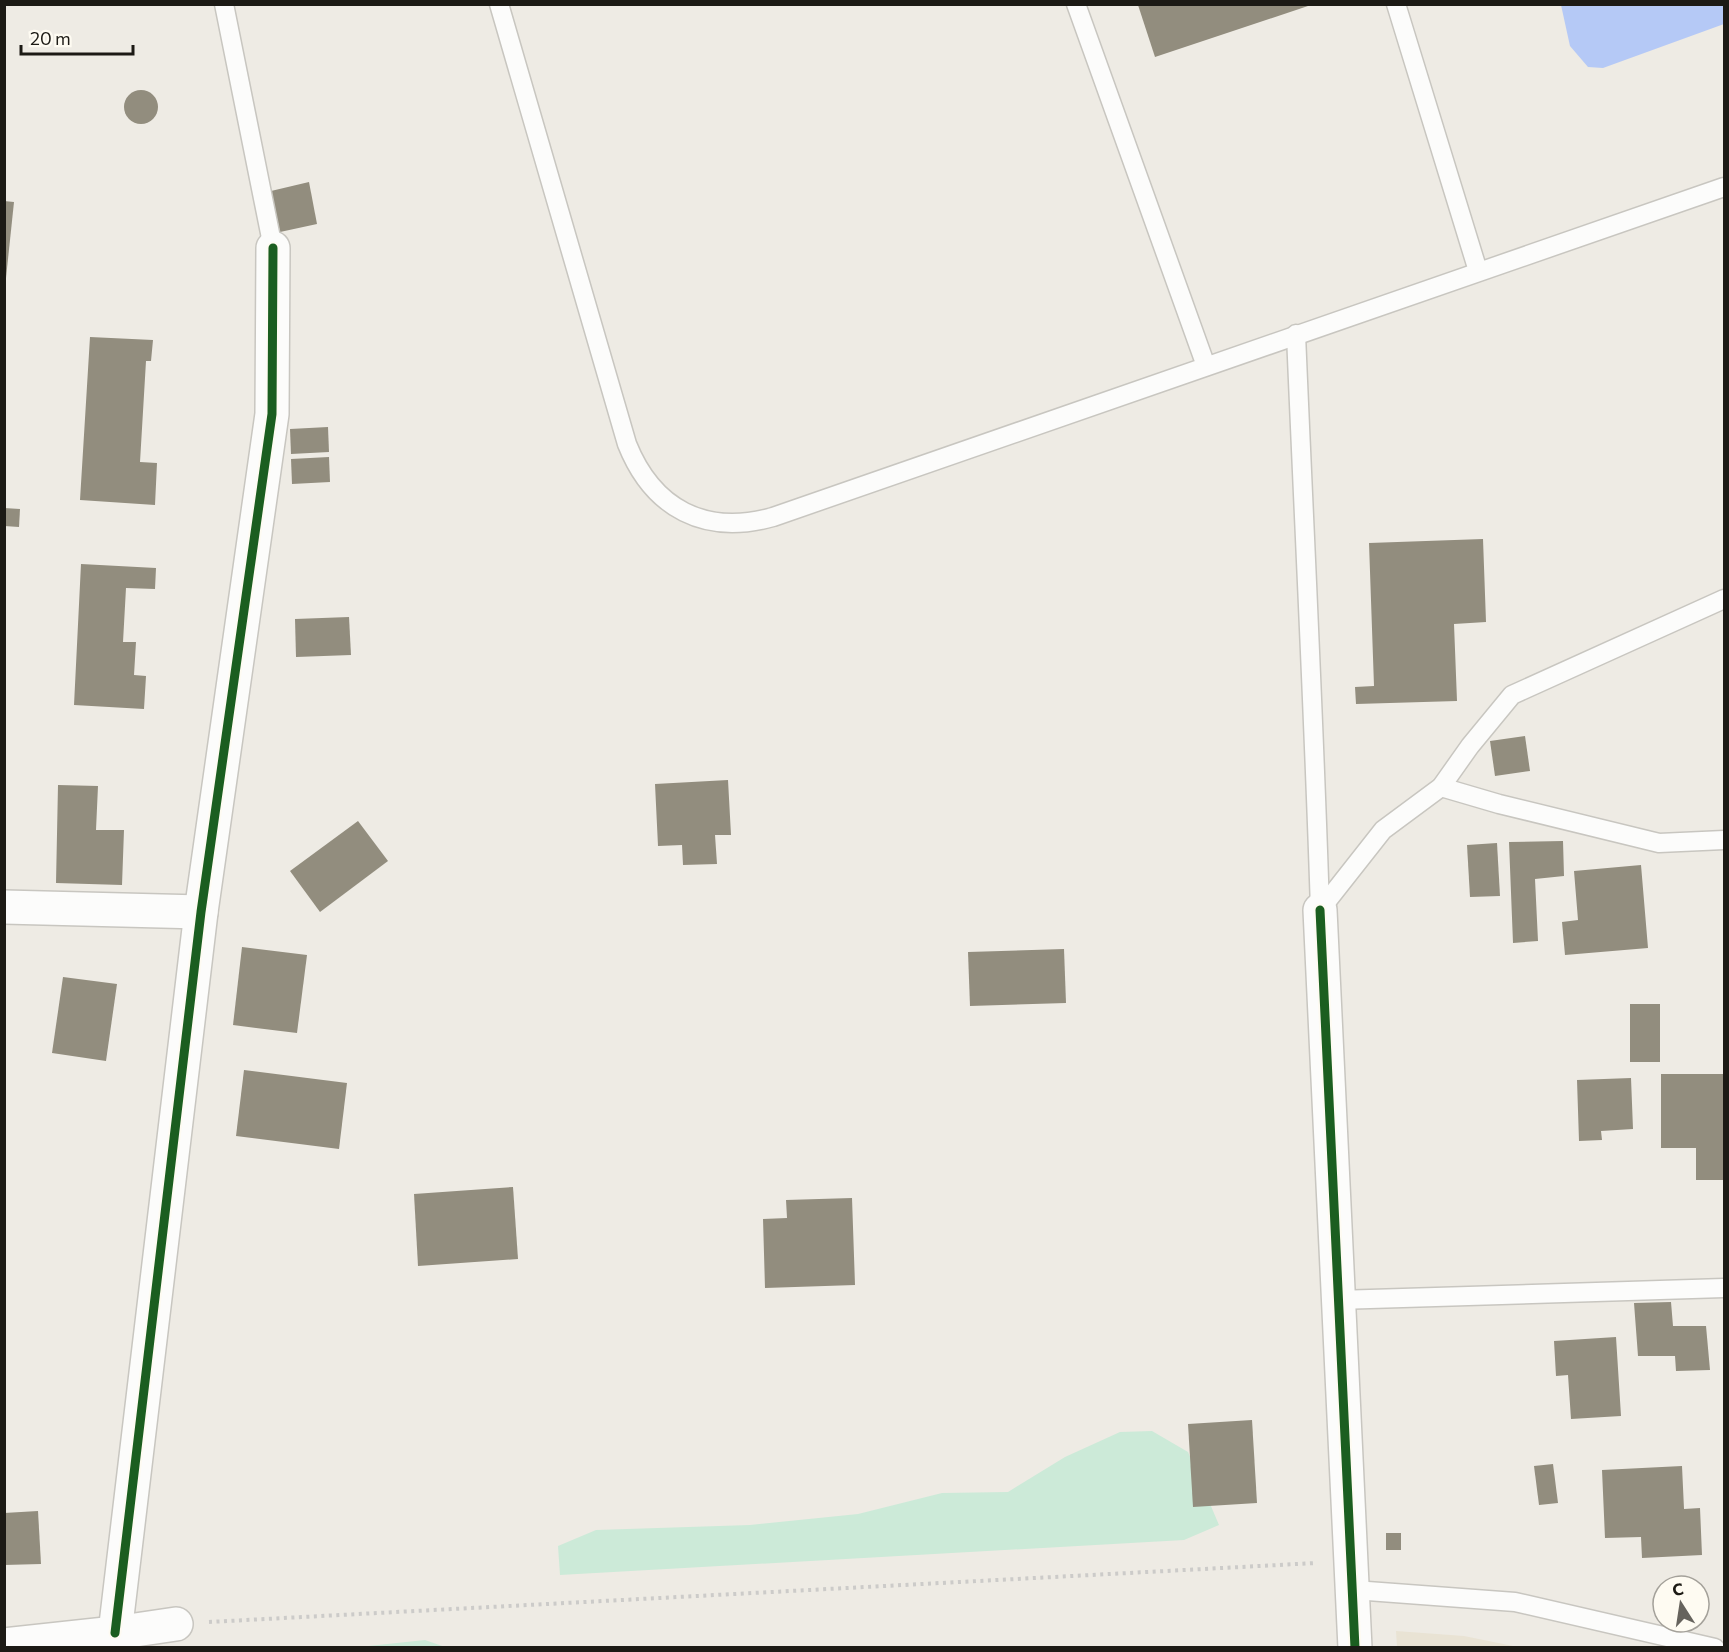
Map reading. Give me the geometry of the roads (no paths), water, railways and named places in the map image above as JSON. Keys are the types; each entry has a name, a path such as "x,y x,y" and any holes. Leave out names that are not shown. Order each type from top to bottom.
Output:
{"street":[{"path":"102,1638 201,912 272,414 273,248"},
{"path":"4,907 201,912"},
{"path":"1320,910 1355,1647"},
{"path":"4,1645 102,1638 176,1624"}],"lane":[{"path":"224,4 273,248"},
{"path":"499,4 627,444 643,477 655,491 684,512 719,523 755,522 1725,187"},
{"path":"1076,4 1206,366"},
{"path":"1395,4 1478,272"},
{"path":"1296,334 1306,588 1314,706 1320,910"},
{"path":"1320,910 1383,830 1441,787 1470,746 1512,695 1725,599"},
{"path":"1441,787 1499,804 1659,843 1725,840"},
{"path":"1337,1300 1725,1288"},
{"path":"1353,1576 1515,1602 1715,1647"}],"water":[{"path":"1561,5 1724,5 1724,24 1603,68 1588,67 1570,46"}]}
